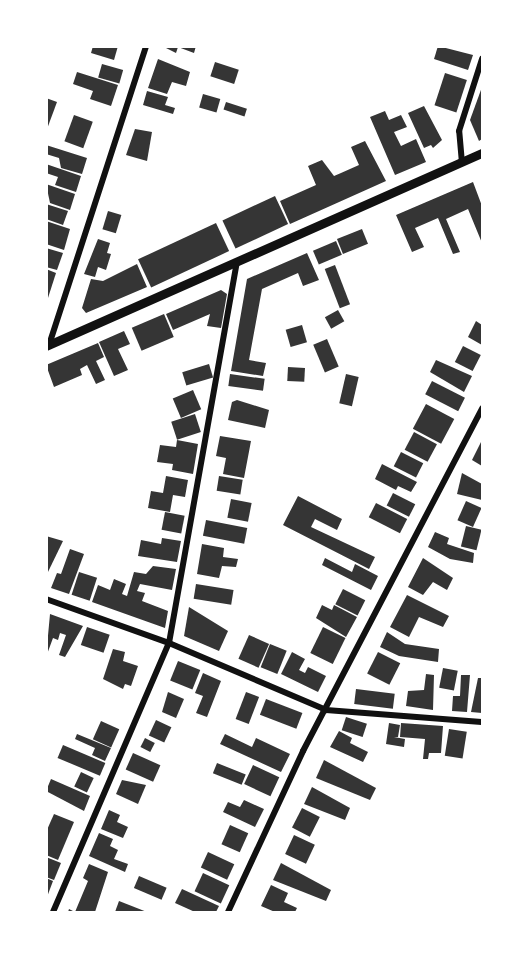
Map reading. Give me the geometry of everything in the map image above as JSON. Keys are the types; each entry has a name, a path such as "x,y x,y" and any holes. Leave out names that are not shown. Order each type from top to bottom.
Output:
{"main road":[{"path":"48,346 483,153"}],"street":[{"path":"48,346 146,46"},
{"path":"462,163 459,131 483,59"},
{"path":"53,912 169,643 237,262"},
{"path":"228,912 303,751 483,408"},
{"path":"46,599 169,643 326,710 483,722"}],"building":[{"path":"93,46 118,46 114,60 91,53"},
{"path":"162,46 196,46 194,53 178,47 176,53"},
{"path":"438,46 473,55 468,70 434,59"},
{"path":"158,59 190,72 186,86 172,82 167,94 148,88"},
{"path":"215,62 239,70 234,84 210,76"},
{"path":"102,64 123,70 119,84 98,77"},
{"path":"77,72 118,85 111,106 90,99 93,91 73,84"},
{"path":"445,73 467,80 456,112 434,105"},
{"path":"482,87 482,139 479,141 470,120"},
{"path":"147,91 168,97 165,105 175,108 173,114 143,105"},
{"path":"203,94 220,99 216,112 199,107"},
{"path":"46,98 57,102 47,129 46,129"},
{"path":"226,102 247,109 244,116 224,110"},
{"path":"424,106 442,140 433,148 431,145 424,148 408,113"},
{"path":"385,111 389,120 401,115 407,127 394,132 401,146 416,139 426,162 395,175 370,117"},
{"path":"74,115 93,122 83,148 64,141"},
{"path":"135,129 152,132 147,161 126,155"},
{"path":"365,141 386,181 290,224 280,201 316,185 308,166 322,160 334,176 341,173 359,165 351,147"},
{"path":"46,145 87,158 82,174 61,168 59,158 46,154"},
{"path":"46,164 81,176 76,192 55,185 58,177 46,173"},
{"path":"473,182 482,206 482,243 468,209 446,219 460,252 453,254 438,218 415,228 424,247 412,252 396,215"},
{"path":"46,184 75,194 70,210 50,203"},
{"path":"275,196 288,224 236,249 222,221"},
{"path":"46,204 68,211 63,225 46,219"},
{"path":"108,211 121,215 116,233 102,229"},
{"path":"46,221 70,229 64,250 46,244"},
{"path":"216,223 229,251 151,287 138,259"},
{"path":"362,229 368,244 343,254 337,239"},
{"path":"98,239 110,243 107,253 111,254 106,270 98,267 95,277 84,274"},
{"path":"336,241 342,255 319,265 313,251"},
{"path":"46,248 63,253 57,270 46,267"},
{"path":"307,253 319,280 303,286 298,273 262,289 249,360 266,363 263,376 231,371 247,279"},
{"path":"137,264 147,287 86,313 82,308 91,279 103,281"},
{"path":"335,265 350,304 340,308 325,269"},
{"path":"46,269 56,273 47,301 46,301"},
{"path":"221,290 227,294 221,328 207,326 210,314 173,330 166,314"},
{"path":"338,310 344,321 331,329 325,317"},
{"path":"164,314 174,337 142,351 132,328"},
{"path":"476,321 482,325 482,345 468,337"},
{"path":"302,325 307,342 291,347 286,330"},
{"path":"124,331 130,344 118,349 128,370 114,376 99,342"},
{"path":"327,339 339,367 325,372 313,345"},
{"path":"98,343 104,357 96,361 105,380 96,384 87,365 80,369 82,375 54,387 46,365"},
{"path":"463,346 481,355 473,371 455,362"},
{"path":"436,360 472,376 464,392 430,372"},
{"path":"209,364 213,377 186,386 182,372"},
{"path":"288,367 305,368 304,382 287,381"},
{"path":"230,374 265,379 263,391 228,386"},
{"path":"346,374 359,377 352,406 339,403"},
{"path":"432,381 465,398 458,411 425,394"},
{"path":"193,390 201,409 181,418 173,399"},
{"path":"237,400 269,410 265,428 228,420 232,402"},
{"path":"426,404 454,419 441,444 413,429"},
{"path":"195,414 201,432 177,440 171,422"},
{"path":"414,432 437,444 428,462 405,450"},
{"path":"220,436 251,441 244,478 223,474 226,458 216,456"},
{"path":"177,440 198,444 193,474 172,470 173,464 157,462 160,445 176,447"},
{"path":"482,440 482,466 472,460"},
{"path":"401,452 423,463 416,478 394,466"},
{"path":"382,464 417,482 411,492 398,486 396,490 375,479"},
{"path":"462,473 482,484 482,500 457,494"},
{"path":"166,476 188,480 185,497 173,495 170,512 148,508 151,491 163,493"},
{"path":"219,476 243,480 240,495 217,491"},
{"path":"393,493 415,504 409,517 387,505"},
{"path":"298,496 342,519 337,530 315,519 311,527 375,557 369,569 283,525"},
{"path":"231,499 252,503 248,522 227,518"},
{"path":"466,501 482,508 473,527 457,520"},
{"path":"376,503 407,519 400,533 369,517"},
{"path":"165,512 185,516 181,533 162,530"},
{"path":"206,520 247,528 244,544 203,536"},
{"path":"466,526 482,530 476,550 461,546"},
{"path":"435,532 449,538 447,544 474,553 473,563 450,559 428,547"},
{"path":"46,536 63,541 47,574 46,574"},
{"path":"162,538 181,541 177,562 138,556 141,540 161,544"},
{"path":"202,544 224,548 223,557 238,559 236,567 222,566 219,578 197,574"},
{"path":"70,549 84,554 69,594 51,588 57,573 61,574"},
{"path":"325,558 352,572 355,564 378,576 371,590 322,565"},
{"path":"423,558 453,578 447,590 433,582 423,595 408,587"},
{"path":"153,566 176,569 172,590 140,584 137,591 145,593 142,601 168,611 165,628 92,602 98,585 110,590 114,579 126,584 122,594 127,596 134,572 146,574"},
{"path":"79,572 97,578 90,601 72,595"},
{"path":"196,584 234,590 231,605 194,599"},
{"path":"343,589 365,600 358,615 335,604"},
{"path":"407,595 449,616 443,627 419,617 409,637 390,627"},
{"path":"322,605 332,610 334,605 357,617 346,637 316,618"},
{"path":"189,607 228,631 219,651 184,636"},
{"path":"50,614 83,626 65,657 59,655 66,635 60,633 58,640 53,638 46,657"},
{"path":"87,627 110,635 104,653 81,645"},
{"path":"323,627 345,638 333,664 310,653"},
{"path":"387,632 405,644 439,649 438,662 399,656 380,647"},
{"path":"249,635 269,644 259,668 238,659"},
{"path":"270,644 287,651 277,674 261,667"},
{"path":"113,649 125,652 123,661 138,666 131,686 125,684 123,689 103,679"},
{"path":"292,652 305,659 299,670 305,673 308,667 326,676 318,692 281,674"},
{"path":"378,652 400,663 389,685 367,673"},
{"path":"178,661 200,670 192,689 170,680"},
{"path":"443,668 458,671 454,690 439,688"},
{"path":"203,673 221,681 207,717 196,713 203,696 195,693"},
{"path":"426,674 434,675 433,710 406,706 408,691 424,690"},
{"path":"461,675 470,675 467,712 452,711 453,696 460,696"},
{"path":"478,678 482,678 482,713 471,712"},
{"path":"356,689 395,694 393,709 354,704"},
{"path":"168,692 184,699 176,718 162,712"},
{"path":"246,692 259,697 249,724 236,719"},
{"path":"266,699 302,713 296,729 260,715"},
{"path":"346,717 367,724 363,737 342,730"},
{"path":"156,720 171,727 164,743 149,735"},
{"path":"101,721 119,729 111,747 93,739"},
{"path":"389,723 400,725 398,737 394,737 405,739 404,747 386,744"},
{"path":"401,723 443,726 441,753 429,753 428,759 423,759 425,739 400,737"},
{"path":"449,729 467,732 463,758 445,756"},
{"path":"339,731 352,738 350,743 368,752 363,762 330,747"},
{"path":"77,734 111,748 105,761 92,755 95,748 75,739"},
{"path":"225,734 252,747 256,738 290,754 281,772 220,744"},
{"path":"145,738 155,743 150,752 140,747"},
{"path":"63,745 105,763 100,776 58,758"},
{"path":"133,753 160,765 153,782 126,769"},
{"path":"324,760 376,788 370,800 316,778"},
{"path":"217,763 246,775 242,785 213,773"},
{"path":"253,765 279,777 270,796 244,784"},
{"path":"81,772 94,778 87,792 74,787"},
{"path":"51,779 90,796 84,811 46,791"},
{"path":"122,780 146,785 138,804 116,794"},
{"path":"312,787 350,808 345,820 304,804"},
{"path":"244,800 264,809 255,827 223,812 228,802 240,807"},
{"path":"302,808 320,817 310,837 292,828"},
{"path":"109,810 120,815 117,822 128,827 123,838 101,829"},
{"path":"54,814 74,822 58,860 46,855 46,832"},
{"path":"230,825 248,833 240,852 221,844"},
{"path":"99,833 113,839 110,846 118,850 114,859 128,864 125,872 89,856"},
{"path":"294,835 315,845 306,864 285,854"},
{"path":"208,852 234,864 227,880 201,867"},
{"path":"46,857 61,863 54,880 46,877"},
{"path":"281,863 331,890 326,901 273,880"},
{"path":"89,864 108,872 95,912 75,912 88,881 83,878"},
{"path":"203,873 229,885 221,903 195,891"},
{"path":"139,876 167,888 162,900 134,888"},
{"path":"46,878 53,881 47,897 46,897"},
{"path":"271,885 288,893 284,902 297,908 295,912 275,912 261,906"},
{"path":"182,889 219,906 216,912 195,912 175,903"},
{"path":"119,901 147,912 115,912"}]}
